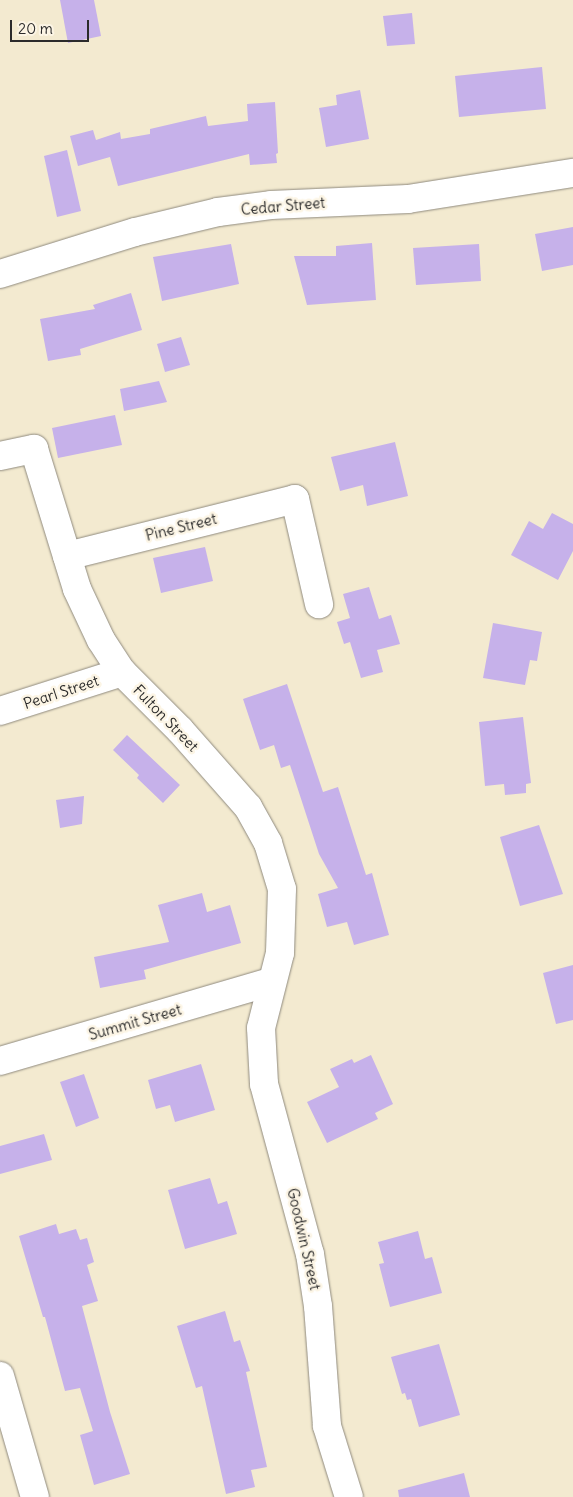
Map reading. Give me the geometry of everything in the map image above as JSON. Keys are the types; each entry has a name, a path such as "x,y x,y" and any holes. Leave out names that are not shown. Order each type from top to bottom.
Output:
{"street":[{"name":"Cedar Street","path":"0,274 135,232 218,212 271,206 408,199 573,173"},
{"name":"Fulton Street","path":"0,456 34,449 77,589 101,640 122,672 180,730 248,807 268,843 282,889 280,953 271,982"},
{"name":"Pine Street","path":"67,556 295,499 319,604"},
{"name":"Pearl Street","path":"0,711 122,672"},
{"name":"Summit Street","path":"0,1061 271,982"},
{"name":"Goodwin Street","path":"271,982 261,1028 264,1084 310,1254 318,1306 327,1426 349,1497"},
{"path":"0,1376 35,1497"}],"building":[{"path":"60,0 94,0 101,36 68,43"},
{"path":"412,13 415,44 387,46 383,16"},
{"path":"542,67 546,109 459,117 455,76"},
{"path":"360,90 369,139 326,147 319,108 337,105 336,95"},
{"path":"275,102 277,163 250,165 249,154 118,186 110,157 78,166 70,136 93,130 96,140 120,132 121,139 150,134 150,129 206,116 208,126 248,121 247,104"},
{"path":"67,150 81,211 57,217 44,156"},
{"path":"573,227 573,265 542,271 535,234"},
{"path":"372,243 376,300 307,305 294,256 336,256 336,246"},
{"path":"231,244 239,284 162,301 153,257"},
{"path":"479,244 481,281 416,285 413,248"},
{"path":"131,293 142,330 80,349 81,355 48,361 40,319 95,309 93,305"},
{"path":"181,337 190,365 165,372 157,344"},
{"path":"159,381 167,402 124,411 120,389"},
{"path":"115,415 122,445 58,458 52,428"},
{"path":"395,442 408,496 367,506 363,485 340,491 331,457"},
{"path":"552,513 573,524 573,551 558,580 511,555 529,521 543,529"},
{"path":"205,547 213,581 161,593 153,558"},
{"path":"369,587 379,619 391,615 400,644 377,650 383,672 361,678 350,642 344,644 337,622 350,618 343,594"},
{"path":"493,623 542,632 537,661 530,660 525,685 483,678"},
{"path":"287,684 323,792 338,787 366,875 372,873 389,935 354,945 347,922 327,927 318,894 338,888 319,854 290,765 281,768 274,745 260,750 243,699"},
{"path":"523,717 531,783 526,784 526,793 505,795 504,784 485,786 479,722"},
{"path":"127,735 180,785 163,803 137,778 139,775 113,750"},
{"path":"84,796 82,824 60,828 56,800"},
{"path":"539,825 563,894 520,906 500,837"},
{"path":"202,893 207,912 230,905 241,943 144,970 146,979 100,988 94,957 169,942 158,905"},
{"path":"573,965 573,1020 556,1024 543,973"},
{"path":"371,1055 393,1104 375,1113 378,1119 327,1143 307,1102 339,1087 330,1069 352,1059 354,1063"},
{"path":"201,1064 215,1110 175,1122 170,1105 156,1109 148,1080"},
{"path":"84,1074 99,1118 76,1127 60,1082"},
{"path":"44,1134 52,1160 0,1174 0,1146"},
{"path":"210,1178 218,1204 227,1201 237,1234 185,1249 168,1190"},
{"path":"56,1224 59,1234 76,1229 80,1240 87,1238 94,1262 87,1265 98,1301 82,1306 110,1412 130,1474 94,1485 80,1435 93,1431 80,1388 65,1391 45,1317 43,1317 19,1236"},
{"path":"418,1231 425,1259 432,1257 442,1293 390,1307 379,1264 384,1263 378,1242"},
{"path":"225,1311 234,1342 240,1340 250,1371 246,1372 267,1467 251,1470 255,1487 226,1494 202,1386 196,1388 177,1326"},
{"path":"439,1344 460,1415 419,1427 411,1399 407,1400 405,1393 402,1394 391,1357"},
{"path":"464,1473 470,1497 399,1497 398,1490"}]}
